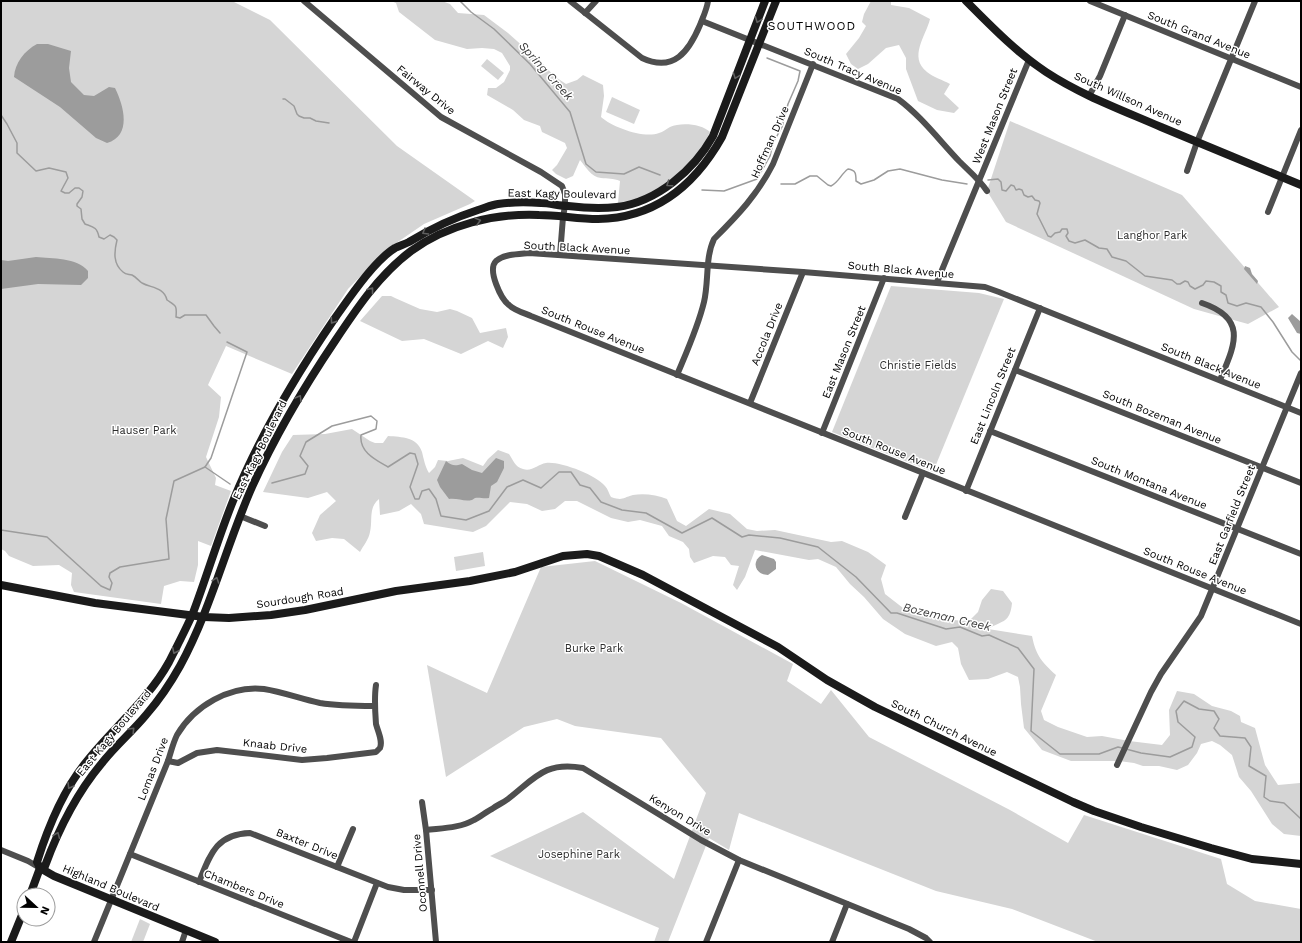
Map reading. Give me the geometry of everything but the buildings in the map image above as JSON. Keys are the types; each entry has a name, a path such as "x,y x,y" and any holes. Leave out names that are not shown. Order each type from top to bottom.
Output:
{"main road":[{"name":"East Kagy Boulevard","path":"765,1 713,136 705,149 687,171 668,186 635,203 619,207 599,208 541,203 495,204 458,216 396,248 365,278 326,332 302,369 253,457 232,503 192,616 168,664 144,698 86,761 67,790 52,821 40,853 37,862 40,868 45,866 59,829 77,796 103,760 147,715 167,688 180,666 204,617 224,557 252,486 271,449 300,395 361,303 379,280 395,264 413,250 431,239 470,223 494,217 538,214 596,219 611,218 627,215 651,207 666,198 687,183 699,171 722,137 776,1"},
{"name":"South Willson Avenue","path":"966,1 1029,60 1062,82 1088,96 1301,185"},
{"name":"Sourdough Road","path":"1,585 95,603 192,616 229,618 292,612 396,592 483,579 515,572 563,556 587,554 599,556"},
{"name":"South Church Avenue","path":"599,556 644,575 776,646 827,680 875,707 1073,802 1094,811 1141,827 1218,850 1252,859 1301,864"},
{"path":"33,887 40,868"},
{"name":"Highland Boulevard","path":"40,868 54,876 214,942"},
{"path":"11,942 17,927"}],"street":[{"name":"Fairway Drive","path":"304,1 441,117 553,179 562,186 565,194 565,206 560,254"},
{"path":"570,1 638,54 648,61 655,62 669,61 683,55 694,40 708,1"},
{"path":"585,13 596,1"},
{"name":"South Grand Avenue","path":"1090,1 1301,87"},
{"path":"1187,171 1255,1"},
{"path":"1088,96 1100,76 1125,15"},
{"name":"South Tracy Avenue","path":"702,21 898,99 910,108 960,162 979,180 987,191"},
{"name":"West Mason Street","path":"979,180 1029,60"},
{"name":"Hoffman Drive","path":"677,374 700,317 704,302 709,254 714,238 747,205 767,176 813,64"},
{"path":"1268,212 1301,130"},
{"path":"937,282 979,180"},
{"name":"South Black Avenue","path":"494,279 493,267 496,262 503,258 529,253 560,254 937,282 984,288 1040,308 1301,413"},
{"name":"Accola Drive","path":"750,404 803,272"},
{"name":"East Mason Street","path":"822,433 884,278"},
{"name":"South Rouse Avenue","path":"494,279 502,296 510,306 966,491 1301,624"},
{"path":"1202,304 1221,311 1230,320 1234,333 1233,347 1220,380"},
{"name":"East Lincoln Street","path":"966,491 1040,308"},
{"name":"South Bozeman Avenue","path":"1015,370 1301,483"},
{"name":"East Garfield Street","path":"1117,766 1161,674 1201,616 1301,373"},
{"name":"South Montana Avenue","path":"990,431 1301,554"},
{"path":"906,517 923,473"},
{"path":"240,516 265,526"},
{"path":"374,706 376,685"},
{"name":"Lomas Drive","path":"94,942 168,760 174,741 193,714 200,708 215,699 239,691 262,689 322,703 344,706 374,706"},
{"name":"Knaab Drive","path":"168,760 178,763 197,753 217,750 302,760 370,753 379,750 382,742 374,706"},
{"name":"Kenyon Drive","path":"426,830 459,826 473,821 507,800 538,774 555,767 573,766 583,768 701,840 739,860 909,929 926,938 930,942"},
{"name":"Oconnell Drive","path":"422,802 436,942"},
{"path":"337,867 353,829"},
{"name":"Baxter Drive","path":"199,882 208,858 219,843 232,835 242,833 257,834 377,884 396,890 432,890"},
{"name":"Highland Boulevard","path":"1,850 28,861 40,868"},
{"name":"Chambers Drive","path":"130,854 352,942"},
{"path":"706,942 739,860"},
{"path":"352,942 377,884"},
{"path":"832,942 847,904"},
{"path":"182,942 186,930"}],"green space":[{"name":"Hauser Park","path":"1,1 232,1 270,20 397,146 475,201 424,224 386,250 348,289 292,374 226,346 208,385 221,397 219,417 206,457 216,478 215,485 231,491 211,546 198,541 198,565 194,582 180,581 164,586 161,604 74,592 71,585 72,573 59,565 33,566 9,556 1,549"},
{"path":"391,1 442,1 450,4 458,13 484,15 508,33 544,65 554,76 566,84 577,80 583,75 603,85 604,96 601,117 620,128 637,133 653,134 660,133 675,125 685,124 702,127 710,132 697,157 667,183 640,198 618,203 620,181 594,176 580,160 573,176 566,179 556,174 552,170 557,165 567,148 565,143 542,132 540,126 524,120 513,110 487,95 488,88 496,88 504,82 510,70 510,66 502,53 494,49 467,49 435,40 399,12 396,3"},
{"path":"871,1 891,1 891,5 909,8 930,19 920,46 919,60 927,72 950,84 944,94 959,108 954,113 937,110 918,101 906,69 906,58 899,45 886,48 868,64 858,69 851,64 846,54 859,38 866,26 862,22 864,14"},
{"path":"487,59 504,73 498,80 481,66"},
{"path":"612,97 640,110 634,124 606,112"},
{"name":"Langhor Park","path":"1010,121 1182,195 1279,307 1248,324 1194,309 1006,222 987,191"},
{"name":"Christie Fields","path":"891,286 979,293 1004,299 933,472 832,432"},
{"path":"382,296 391,296 420,309 437,312 450,309 457,311 472,318 480,333 506,328 508,337 503,348 488,341 461,354 424,339 402,341 360,321"},
{"path":"352,429 375,443 383,443 388,436 404,438 417,443 422,452 429,473 435,467 438,460 448,461 463,458 483,466 498,450 509,454 516,465 526,470 546,463 552,463 568,466 586,473 594,477 606,487 611,497 622,499 633,495 642,494 655,495 667,499 677,521 686,526 709,509 730,514 747,529 757,531 775,530 831,542 842,541 868,552 886,565 881,579 885,594 903,608 917,615 962,621 970,620 978,612 982,600 991,589 1003,591 1012,603 1010,614 1005,620 988,629 1032,636 1035,649 1040,658 1056,675 1041,711 1044,720 1058,727 1087,737 1102,736 1162,745 1170,735 1169,710 1177,691 1194,694 1212,706 1231,711 1240,716 1241,722 1255,728 1265,765 1278,785 1300,783 1301,836 1284,834 1272,824 1251,791 1239,777 1232,755 1220,745 1212,741 1201,744 1197,753 1188,765 1177,770 1159,766 1143,766 1119,761 1071,761 1042,750 1024,728 1018,677 1007,672 988,679 969,680 961,664 958,648 952,642 936,646 905,634 883,619 836,567 818,559 809,560 755,550 745,577 737,590 733,585 739,566 731,565 725,557 713,556 694,563 690,557 689,549 683,542 669,536 662,526 640,520 628,522 611,518 577,501 565,501 555,509 542,511 527,504 510,502 486,526 473,532 424,524 421,514 411,504 399,511 380,515 379,499 373,506 371,528 367,540 360,552 344,539 332,538 316,541 312,533 320,515 336,501 327,492 308,498 263,492 282,452 293,435 325,434"},
{"path":"483,552 485,566 456,571 454,557"},
{"name":"Burke Park","path":"595,561 681,603 793,664 787,681 821,704 831,690 869,737 1010,810 1068,843 1084,815 1221,859 1227,884 1255,901 1301,909 1301,942 1098,942 1012,909 936,891 739,813 729,850 709,838 668,942 654,942 659,928 490,856 583,812 674,879 706,793 661,738 575,726 557,719 524,727 446,777 427,665 487,693 541,567"},
{"path":"140,919 150,924 143,942 131,942"}],"shaded area":[{"path":"37,44 48,44 71,51 69,68 71,82 84,95 94,96 109,87 115,88 121,103 124,120 120,134 115,139 107,143 96,138 60,107 14,77 18,62 28,50"},
{"path":"36,257 77,263 88,271 88,278 81,285 38,284 1,289 1,260 8,261"},
{"path":"1245,266 1250,268 1252,274 1258,281 1257,284 1244,269"},
{"path":"1292,314 1301,322 1301,334 1297,333 1288,318"},
{"path":"496,458 504,461 504,468 497,482 491,486 489,498 475,498 472,500 449,499 440,487 437,480 446,461 454,465 462,464 472,470 482,473"},
{"path":"762,555 774,559 776,562 776,569 768,575 760,573 756,567 756,561"}],"waterway":[{"name":"Spring Creek","path":"460,1 471,12 494,29 530,64 570,112 586,164 596,172 624,174 639,167 660,175"},
{"path":"702,190 724,191 757,179 770,156 773,143 782,127 788,104 798,81 800,71 767,58"},
{"path":"283,99 294,106 299,116 329,123"},
{"path":"1,115 17,143 17,153 36,171 49,168 66,172 68,178 61,191 69,193 75,188 79,188 83,191 82,197 77,204 77,206 81,209 82,219 85,224 96,229 99,237 104,239 110,235 117,240 115,258 117,265 125,274 132,275 142,283 160,290 167,300 175,306 176,317 180,318 185,315 206,315 220,333"},
{"name":"Spring Creek","path":"781,184 795,184 810,176 817,176 831,186 848,169 854,171 856,174 856,181 861,184 874,180 888,171 900,169 942,180 967,184"},
{"name":"Spring Creek","path":"988,180 998,179 1001,182 1002,190 1006,191 1011,185 1014,186 1016,190 1022,190 1024,195 1028,197 1032,196 1035,200 1039,201 1040,203 1037,214 1048,236 1051,237 1055,233 1060,232 1062,229 1067,229 1068,233 1066,236 1069,241 1075,243 1085,240 1099,248 1107,249 1112,257 1126,261 1145,276 1172,280 1177,284 1185,281 1195,289 1203,285 1206,281 1214,282 1221,286 1221,292 1226,295 1228,303 1237,306 1246,303 1261,307 1273,322 1292,352 1300,360"},
{"name":"Bozeman Creek","path":"1,530 47,537 101,586 110,590 112,583 109,577 110,573 120,567 169,559 166,519 174,481 205,467 211,458 247,352 227,342"},
{"name":"Bozeman Creek","path":"272,483 305,474 308,466 300,456 306,442 332,426 371,416 377,421 376,429 361,435 361,441 366,451 369,455 388,467 410,453 415,454 418,464 410,487 415,499 419,499 422,491 429,489 436,499 441,516 466,520 489,511 507,487 523,480 541,488 559,472 571,472 580,485 590,488 601,502 622,510 646,513 682,533 712,518 742,537 749,535 780,538 818,547 856,577 891,613 897,613 946,629 960,627 982,636 989,635 1018,648 1034,669 1031,731 1060,754 1099,754 1118,747 1122,748"},
{"name":"Bozeman Creek","path":"205,467 230,484"},
{"name":"Bozeman Creek","path":"1126,749 1141,753 1170,757 1192,747 1195,737 1178,722 1176,711 1184,701 1199,709 1214,711 1219,719 1214,728 1220,736 1245,738 1251,747 1249,766 1266,776 1264,797 1270,801 1284,803 1301,819"}],"district":[{"name":"SOUTHWOOD","path":"812,26"}],"park label":[{"name":"Josephine Park","path":"579,854"}]}
